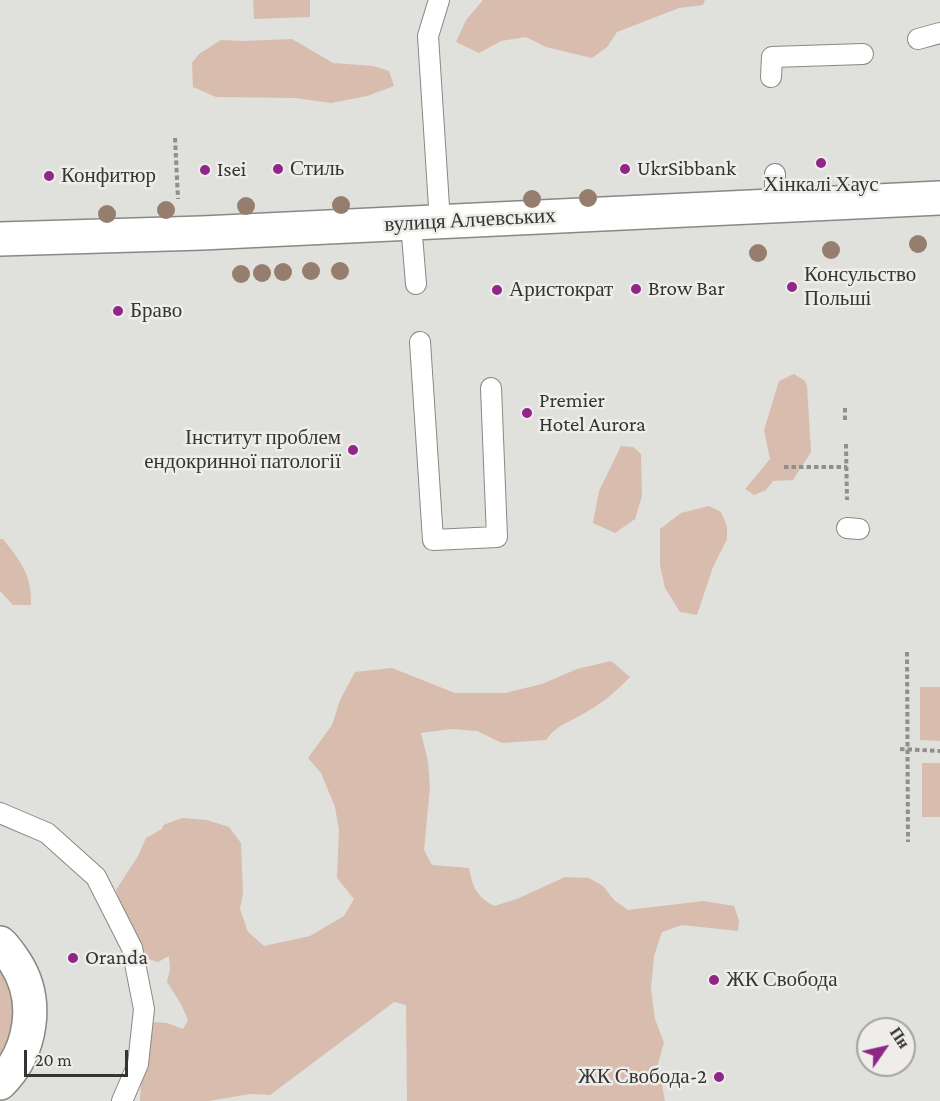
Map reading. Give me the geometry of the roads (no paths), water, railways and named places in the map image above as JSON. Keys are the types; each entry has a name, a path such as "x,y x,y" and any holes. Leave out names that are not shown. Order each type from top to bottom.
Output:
{"street":[{"name":"вулиця Алчевських","path":"0,239 425,222 775,190 940,198"},
{"path":"0,943 23,975 31,1008 27,1040 12,1071 0,1083"}],"lane":[{"path":"416,284 425,222 428,36 439,0"},
{"path":"918,39 940,33"},
{"path":"771,77 772,57 863,54"},
{"path":"420,342 433,540 497,537 491,388"},
{"path":"0,813 47,833 96,878 132,948 144,1010 138,1064 122,1101"}],"place":[{"name":"Хінкалі Хаус","path":"821,163"},
{"name":"Стиль","path":"278,169"},
{"name":"UkrSibbank","path":"625,169"},
{"name":"Isei","path":"205,170"},
{"name":"Конфитюр","path":"49,176"},
{"name":"Консульство Польші","path":"792,287"},
{"name":"Brow Bar","path":"636,289"},
{"name":"Аристократ","path":"497,290"},
{"name":"Браво","path":"118,311"},
{"name":"Premier Hotel Aurora","path":"527,413"},
{"name":"Інститут проблем ендокринної патології","path":"353,450"},
{"name":"Oranda","path":"73,958"},
{"name":"ЖК Свобода","path":"714,980"},
{"name":"ЖК Свобода-2","path":"719,1077"}]}
